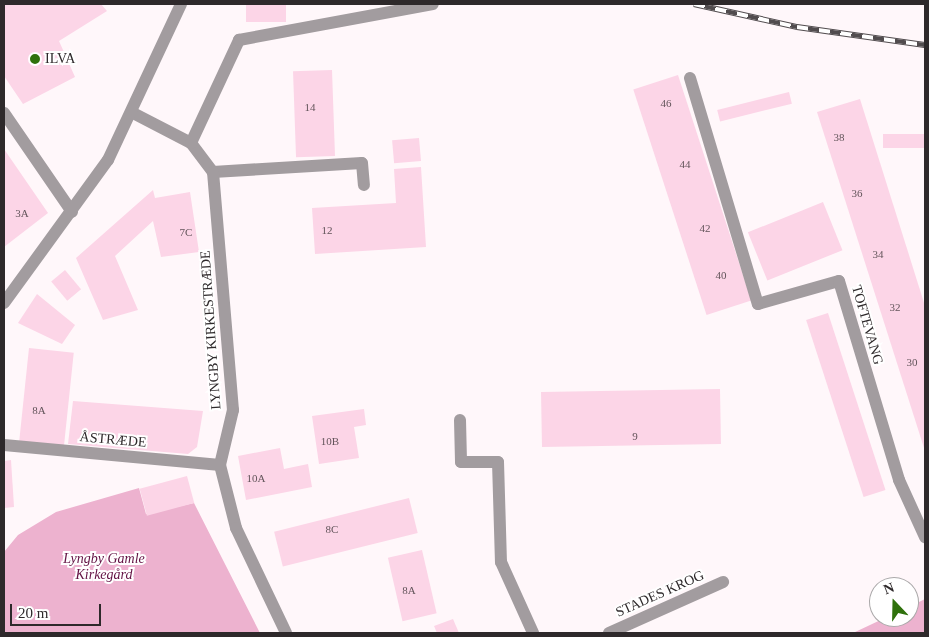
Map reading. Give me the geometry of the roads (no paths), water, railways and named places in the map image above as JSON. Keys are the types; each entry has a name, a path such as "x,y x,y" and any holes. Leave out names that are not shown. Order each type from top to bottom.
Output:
{"street":[{"path":"4,303 100,175 133,113 181,4"},
{"path":"191,143 239,40 432,4"},
{"name":"TOFTEVANG","path":"690,78 758,304 839,281 899,480 925,537"},
{"path":"4,113 72,212"},
{"path":"133,113 191,143 213,172 362,163 364,185"},
{"name":"LYNGBY KIRKESTRÆDE","path":"213,172 233,410 220,465 236,528 286,633"},
{"path":"460,420 461,462 498,462 500,562 533,633"},
{"name":"ÅSTRÆDE","path":"4,445 220,465"},
{"name":"STADES KROG","path":"609,633 723,582"}],"railway":[{"path":"694,4 797,27 925,45"}],"place":[{"name":"ILVA","path":"35,59"}],"park label":[{"name":"Lyngby Gamle Kirkegård","path":"104,568"}]}
